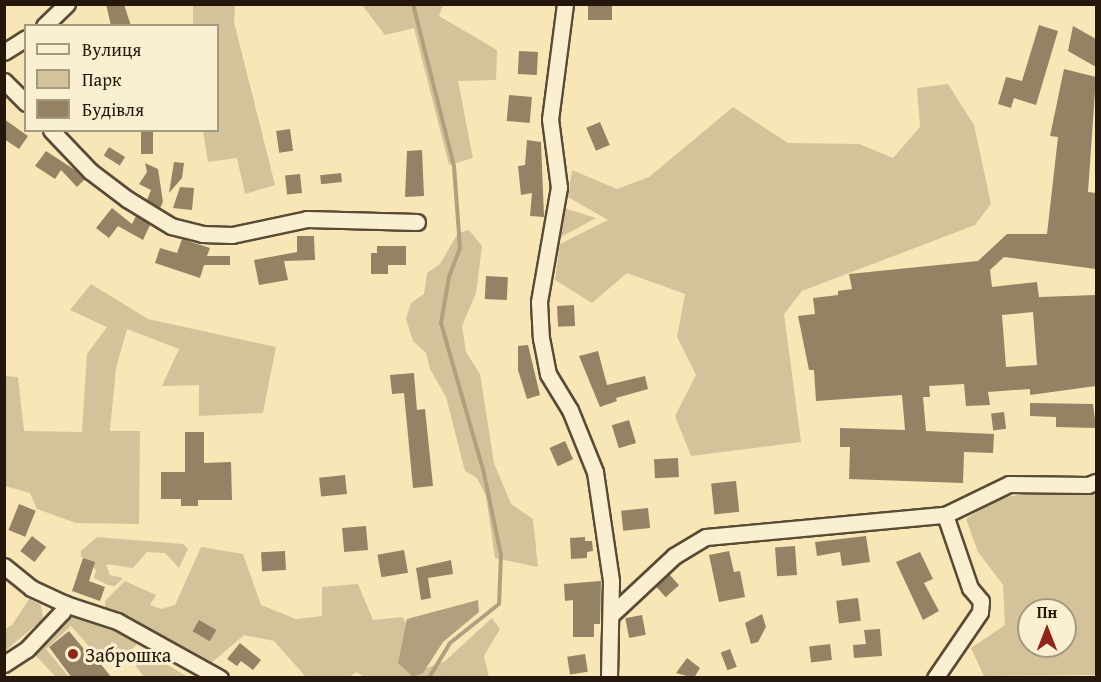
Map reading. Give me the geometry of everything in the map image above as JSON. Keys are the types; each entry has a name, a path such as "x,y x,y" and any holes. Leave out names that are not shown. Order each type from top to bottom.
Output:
{"street":[{"path":"46,24 67,4"},
{"path":"565,4 550,119 559,187 539,302 541,338 548,374 570,410 595,472 611,581 609,678"},
{"path":"4,52 24,39"},
{"path":"4,81 24,102"},
{"path":"53,132 90,171 127,199 171,226 202,234 232,236 307,219 417,222"},
{"path":"612,614 674,556 706,537 945,515 1009,484 1088,485 1096,482"},
{"path":"935,678 980,612 981,601 970,588 945,515"},
{"path":"4,566 31,588 65,604 117,621 220,678"},
{"path":"4,664 27,650 62,612 65,604"}],"green space":[{"path":"179,5 235,5 234,22 275,185 245,194 237,158 208,162 203,132 219,132 219,24 193,24 193,6"},
{"path":"362,5 443,5 439,16 497,50 496,80 458,81 473,158 449,165 414,28 385,35"},
{"path":"948,84 974,125 991,204 975,225 802,291 784,314 801,442 691,456 675,416 696,375 677,337 685,294 627,273 592,303 555,280 560,244 608,220 568,197 572,170 617,189 649,177 733,107 788,143 859,144 893,158 920,127 917,88"},
{"path":"564,208 596,218 559,238"},
{"path":"469,230 482,246 476,293 462,326 466,352 480,374 494,463 511,504 533,519 538,567 495,558 486,496 477,478 465,471 446,397 430,369 426,353 413,341 406,319 411,303 424,294 427,273 440,264 458,233"},
{"path":"91,284 148,319 276,347 263,413 199,416 199,385 162,386 179,349 127,329 116,368 110,431 140,431 139,524 76,523 37,509 30,493 5,486 5,376 18,377 24,431 82,432 87,354 107,327 70,310"},
{"path":"1096,487 1096,675 984,676 971,648 1005,625 1003,585 978,552 966,519 996,499 1047,490"},
{"path":"97,537 183,544 188,549 179,568 165,553 147,552 133,568 106,564 110,575 123,578 115,586 94,578 96,570 81,556 81,551"},
{"path":"201,547 243,554 261,605 296,619 322,616 322,587 358,584 373,620 402,617 413,632 416,672 445,661 492,618 500,629 484,656 489,677 365,678 357,672 349,677 306,677 274,641 244,635 209,665 105,613 105,601 125,581 156,595 150,605 161,609 175,605"},
{"path":"29,599 41,605 43,619 5,651 5,629 12,625"},
{"path":"72,611 143,638 122,659 102,661 71,626 46,649 69,677 56,677 36,656 37,644"},
{"path":"144,651 188,677 144,677 133,662"}],"shaded area":[{"path":"478,600 479,612 443,642 423,673 413,677 398,663 407,619"}],"building":[{"path":"106,4 124,4 130,24 111,24"},
{"path":"588,4 612,4 612,20 588,20"},
{"path":"1039,25 1058,31 1036,105 1014,98 1011,108 998,104 1006,77 1022,81"},
{"path":"1073,26 1096,39 1096,67 1068,51"},
{"path":"519,51 538,52 537,75 518,74"},
{"path":"1064,69 1096,77 1088,192 1096,193 1096,269 1004,257 990,270 992,287 1037,282 1039,297 1096,295 1096,386 1030,395 1030,389 988,392 990,405 966,406 964,384 929,386 930,397 923,397 926,431 994,434 993,453 964,452 963,483 849,479 850,447 840,447 840,428 905,430 902,395 816,401 814,370 809,370 798,316 815,314 813,298 838,295 838,291 852,289 849,274 978,261 1007,234 1047,234 1058,137 1050,136","holes":["1033,312 1037,365 1006,367 1002,315"]},
{"path":"509,95 532,97 530,123 507,121"},
{"path":"4,119 28,136 19,149 4,139"},
{"path":"600,122 610,145 596,151 586,128"},
{"path":"290,129 293,151 279,153 276,131"},
{"path":"141,132 153,132 153,154 141,154"},
{"path":"527,140 541,142 544,217 530,216 532,193 521,195 518,166 525,165"},
{"path":"109,147 125,157 120,166 104,155"},
{"path":"422,150 424,196 405,197 407,151"},
{"path":"46,151 85,179 77,187 61,170 55,179 35,166"},
{"path":"174,162 184,163 182,178 169,193"},
{"path":"145,163 158,169 163,202 160,208 147,200 151,190 139,184 147,172"},
{"path":"341,173 342,182 321,184 320,175"},
{"path":"300,174 302,193 287,194 285,176"},
{"path":"180,187 194,188 192,210 173,208"},
{"path":"112,208 132,224 136,216 150,225 143,240 118,226 109,238 96,228"},
{"path":"297,236 314,236 315,260 284,261 288,280 259,285 254,260 297,252"},
{"path":"182,239 210,248 207,256 230,256 230,265 204,265 200,278 155,263 160,248 177,253"},
{"path":"377,246 406,246 406,265 388,265 388,274 371,274 371,253 377,253"},
{"path":"486,276 508,277 507,300 485,299"},
{"path":"574,305 575,326 558,327 557,306"},
{"path":"528,345 540,395 527,399 518,370 518,346"},
{"path":"598,351 607,385 645,376 648,389 616,398 617,401 600,407 579,356"},
{"path":"414,373 417,410 425,409 433,486 413,488 404,393 392,394 390,375"},
{"path":"1030,403 1093,404 1096,428 1056,427 1056,417 1030,416"},
{"path":"1004,412 1006,429 993,430 991,414"},
{"path":"629,420 636,443 619,448 612,425"},
{"path":"185,432 204,432 204,463 231,462 232,500 198,500 198,506 181,506 181,499 161,499 161,472 185,472"},
{"path":"565,441 573,459 558,466 549,448"},
{"path":"678,458 679,477 655,478 654,459"},
{"path":"345,475 347,494 321,497 319,478"},
{"path":"736,481 739,512 714,514 711,484"},
{"path":"19,504 36,511 25,537 9,530"},
{"path":"648,508 650,528 623,531 621,511"},
{"path":"366,526 368,550 344,552 342,528"},
{"path":"32,536 46,547 34,562 20,551"},
{"path":"866,536 870,562 842,566 840,552 817,556 815,542"},
{"path":"585,537 585,541 592,541 593,551 587,552 587,558 571,559 570,538"},
{"path":"795,546 797,575 777,576 775,547"},
{"path":"404,550 408,573 381,577 377,555"},
{"path":"285,551 286,570 262,571 261,552"},
{"path":"729,551 734,572 740,571 745,597 719,602 709,555"},
{"path":"920,552 933,579 924,583 939,611 923,620 896,562"},
{"path":"83,558 95,562 89,581 105,587 100,601 72,591"},
{"path":"451,560 453,574 428,578 431,598 421,600 416,568"},
{"path":"669,574 679,585 666,597 656,586"},
{"path":"601,581 600,624 594,624 594,637 573,637 573,600 565,601 564,584"},
{"path":"858,598 861,621 839,624 836,601"},
{"path":"762,614 766,627 758,642 751,644 745,623"},
{"path":"642,615 646,635 629,638 625,618"},
{"path":"199,620 216,630 210,641 192,631"},
{"path":"880,629 882,656 854,658 853,645 866,644 864,630"},
{"name":"Заброшка","path":"69,631 88,654 91,652 112,678 72,678 49,647"},
{"path":"240,643 261,660 253,670 241,661 237,666 227,659"},
{"path":"830,644 832,660 811,662 809,647"},
{"path":"730,649 737,667 727,670 721,653"},
{"path":"585,654 588,672 570,675 567,657"},
{"path":"687,658 700,668 694,678 676,673"}],"waterway":[{"path":"413,4 454,166 460,248 449,277 441,323 483,469 501,555 499,604 450,643 429,678"}],"place":[{"name":"Заброшка","path":"73,654"}]}
